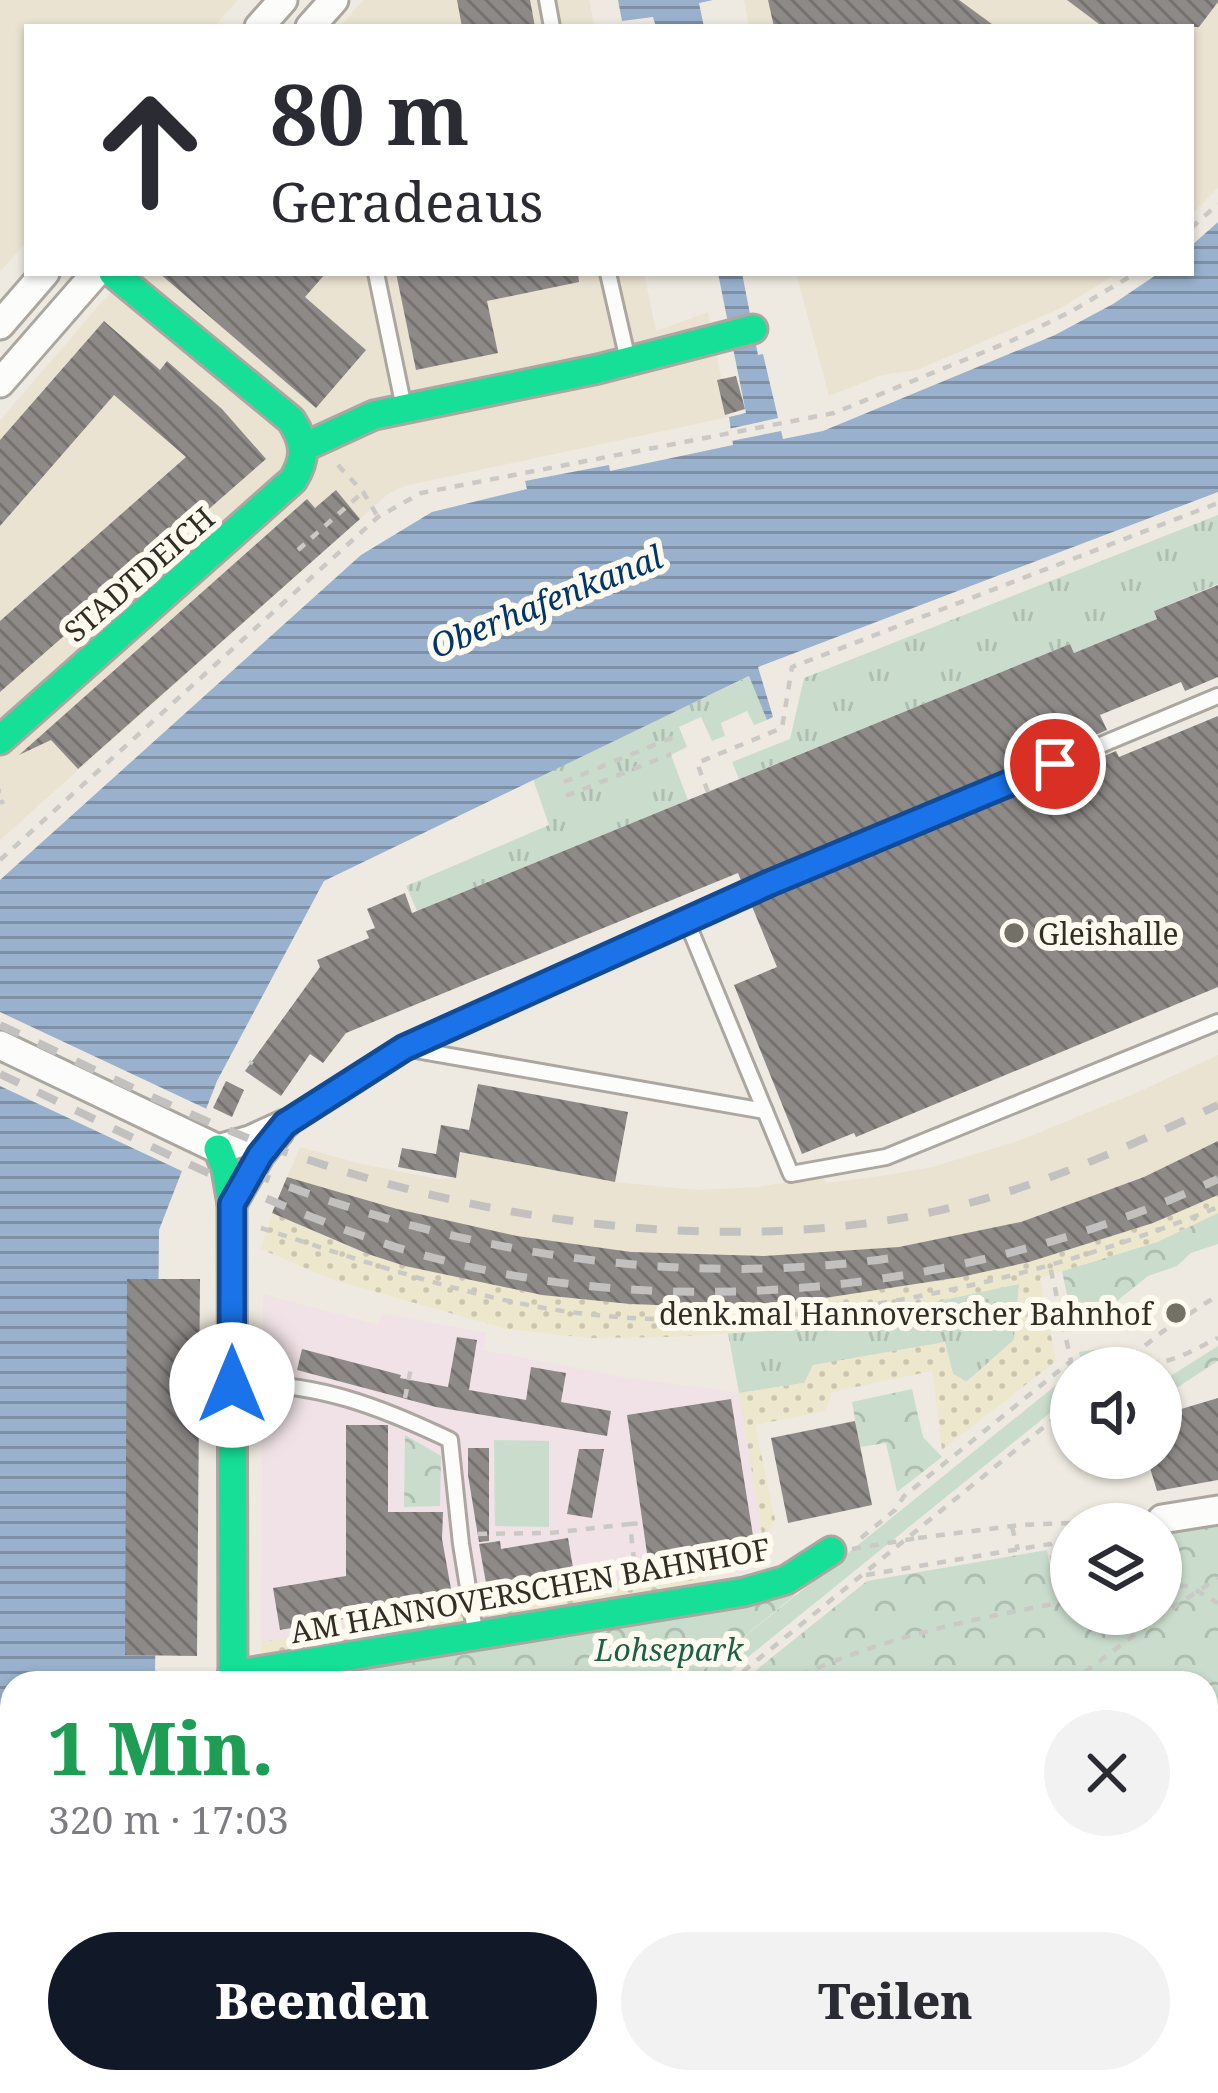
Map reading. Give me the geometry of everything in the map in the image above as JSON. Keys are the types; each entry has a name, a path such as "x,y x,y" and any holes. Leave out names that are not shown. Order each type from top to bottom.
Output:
{"street":[{"path":"263,24 283,0"},
{"path":"313,24 334,0"},
{"path":"0,325 42,276"},
{"path":"0,383 92,276"},
{"path":"116,276 291,420 311,445 374,415 598,369 741,332"},
{"name":"STADTDEICH","path":"3,732 293,480 311,445"},
{"path":"0,1045 206,1143 226,1169 232,1212 232,1671"},
{"path":"206,1143 250,1140 285,1124"},
{"path":"232,1212 260,1155 285,1124"},
{"path":"1182,1516 1218,1510"},
{"name":"AM HANNOVERSCHEN BAHNHOF","path":"277,1671 771,1586 841,1550"}],"lane":[{"path":"377,276 404,409"},
{"path":"609,276 628,361"},
{"path":"285,1124 404,1048 770,883 1218,696"},
{"path":"687,922 791,1174 886,1157 1218,1022"},
{"path":"404,1048 765,1111"},
{"path":"232,1385 262,1383 335,1394 400,1416 450,1440 476,1636"}],"path":[{"path":"1194,225 1218,204"},
{"path":"0,860 378,517 422,493 833,413 1011,341 1131,276"},
{"path":"311,445 363,492 378,517"},
{"path":"298,550 363,492"},
{"path":"708,791 697,763 782,728 792,668 1218,503"},
{"path":"564,782 681,734"},
{"path":"647,748 652,761"},
{"path":"566,796 671,754"},
{"path":"610,763 616,776"},
{"path":"575,778 580,791"},
{"path":"232,1212 436,1284 555,1310 688,1319 844,1308 970,1286 1118,1246 1218,1207"},
{"path":"841,1550 1071,1361 1050,1264"},
{"path":"1144,1347 1218,1295"},
{"path":"1182,1355 1218,1338"},
{"path":"400,1416 412,1363"},
{"path":"744,1671 1050,1422"},
{"path":"460,1534 549,1533 643,1523"},
{"path":"630,1524 640,1609"},
{"path":"841,1550 1050,1525"},
{"path":"1012,1527 1018,1550"},
{"path":"862,1574 1050,1544"},
{"path":"1087,1671 1218,1578"},
{"path":"1182,1585 1218,1603"},
{"path":"808,1671 938,1628 1050,1605"}],"shaded area":[{"path":"0,0 238,0 217,24 24,24 24,244 0,272"},
{"path":"363,0 589,0 594,24 343,24"},
{"path":"744,0 1218,0 1218,188 1194,212 1194,24 748,24"},
{"path":"124,276 645,276 656,331 708,312 729,417 404,486 388,494 0,840 0,420"},
{"path":"797,276 1113,276 1061,308 917,370 882,375 829,396"},
{"path":"1218,1055 1218,1194 1153,1223 1029,1262 542,1295 405,1266 272,1213 300,1147 438,1179 456,1178 461,1152 615,1182 698,1190 888,1175 1018,1141"},
{"path":"263,1294 378,1325 382,1313 486,1333 483,1350 616,1376 739,1393 765,1554 472,1609 261,1642"}],"green space":[{"path":"1218,515 1218,584 1154,611 1157,619 1074,653 1070,644 739,779 732,762 790,739 804,678"},
{"path":"750,676 767,720 754,725 747,711 721,723 725,736 712,741 701,717 679,727 687,747 671,755 688,800 417,911 406,886 549,825 533,779"},
{"path":"1218,1213 1218,1244 1148,1276 1074,1329 1062,1271 1157,1242"},
{"path":"1020,1283 1014,1340 966,1382 953,1374 944,1342 804,1383 739,1393 728,1333 813,1327"},
{"path":"1218,1346 1218,1361 1182,1384 1182,1369"},
{"path":"912,1389 923,1437 942,1457 897,1492 886,1443 860,1447 852,1402"},
{"path":"1050,1390 1050,1413 731,1671 702,1671"},
{"path":"405,1435 441,1456 440,1506 404,1507"},
{"path":"494,1440 549,1441 549,1527 495,1526"},
{"name":"Lohsepark","path":"1218,1521 1218,1671 755,1671 867,1581 1047,1550 1050,1635 1182,1635 1182,1527"},
{"name":"Lohsepark","path":"795,1595 702,1671 344,1671"}],"sand":[{"path":"1218,1194 1218,1213 1157,1242 1040,1278 1053,1347 1050,1366 942,1450 932,1371 832,1392 826,1411 755,1425 775,1519 763,1540 739,1393 804,1383 813,1365 945,1342 953,1374 967,1382 1014,1340 1019,1284 813,1328 588,1338 507,1329 333,1280 261,1249 272,1213 405,1266 542,1295 1029,1262 1153,1223"},
{"path":"701,1566 704,1583 261,1657 261,1642"}],"water":[{"path":"618,0 713,0 699,3 703,24 655,24 653,17 622,21"},
{"name":"Oberhafenkanal","path":"1218,222 1218,492 758,667 773,717 767,720 749,676 324,881 217,1081 159,1230 155,1671 0,1671 0,880 361,555 432,512 527,489 525,481 609,465 610,471 733,445 729,417 746,413 719,276 743,276 758,355 763,354 783,439 823,431 1055,335 1155,276 1194,276 1194,243"}],"pier":[{"path":"783,417 786,430 731,441 728,429"},
{"path":"0,1012 211,1111 186,1173 0,1086"}],"building":[{"path":"457,0 530,0 534,24 461,24"},
{"path":"768,0 959,0 992,24 773,24"},
{"path":"1067,0 1218,0 1199,27 1099,24"},
{"path":"162,276 323,276 305,297 366,350 316,408"},
{"path":"397,276 578,276 579,282 487,301 498,353 416,370"},
{"path":"104,321 160,370 167,361 222,409 266,459 0,692 0,621 186,457 114,395 0,526 0,440"},
{"path":"736,376 745,409 725,415 717,380"},
{"path":"336,490 360,519 78,769 51,740 19,755 307,499 315,508"},
{"path":"1218,585 1218,677 1185,691 1181,682 1100,715 1107,730 742,883 738,873 346,1033 323,1063 310,1054 281,1096 245,1071 320,967 317,960 369,938 366,931 375,928 367,909 405,893 412,913 1070,644 1074,653 1157,619 1154,611"},
{"path":"1218,716 1218,987 856,1137 854,1133 802,1154 734,985 777,967 751,904 1116,751 1119,757"},
{"path":"226,1081 244,1090 232,1117 213,1108"},
{"path":"478,1084 628,1112 615,1182 460,1152 456,1178 398,1167 402,1148 436,1154 441,1125 469,1130"},
{"path":"1218,1141 1218,1195 1153,1223 1029,1262 818,1299 712,1307 542,1295 405,1266 272,1213 287,1177 397,1209 517,1236 631,1252 764,1256 899,1247 1021,1222 1144,1177"},
{"path":"127,1279 200,1279 197,1656 125,1655"},
{"path":"457,1337 477,1340 469,1390 526,1400 531,1367 566,1373 561,1402 611,1411 607,1436 436,1407 297,1370 302,1349 448,1387"},
{"path":"1218,1398 1218,1480 1157,1491 1153,1479 1182,1479 1182,1409"},
{"path":"731,1399 755,1548 649,1567 627,1415"},
{"path":"855,1421 872,1505 788,1523 771,1438"},
{"path":"346,1425 388,1425 388,1512 443,1512 442,1539 453,1600 280,1630 273,1588 346,1576"},
{"path":"468,1448 489,1448 489,1541 479,1542"},
{"path":"579,1449 604,1449 592,1518 567,1514"},
{"path":"568,1538 575,1580 488,1594 479,1544 500,1541 501,1549"}],"railway":[{"path":"0,1025 185,1112 300,1157 462,1202 634,1228 721,1232 892,1220 1036,1182 1218,1105"},
{"path":"0,1074 189,1164 334,1226 485,1270 591,1286 698,1292 806,1288 913,1274 1018,1251 1120,1219 1218,1179"},
{"path":"250,1172 405,1224 565,1257 728,1269 891,1258"}],"traffic: fast":[{"path":"0,740 293,480 301,464 301,442 291,420 117,276"},
{"path":"304,447 374,415 598,369 753,329"},
{"path":"218,1149 232,1204 233,1671"},
{"path":"257,1671 744,1592 786,1580 831,1551"}],"place":[{"name":"Gleishalle","path":"1014,933"},
{"name":"denk.mal Hannoverscher Bahnhof","path":"1176,1313"}],"route":[{"path":"232,1385 232,1204 260,1155 285,1124 404,1048 770,883 1055,764"}]}
